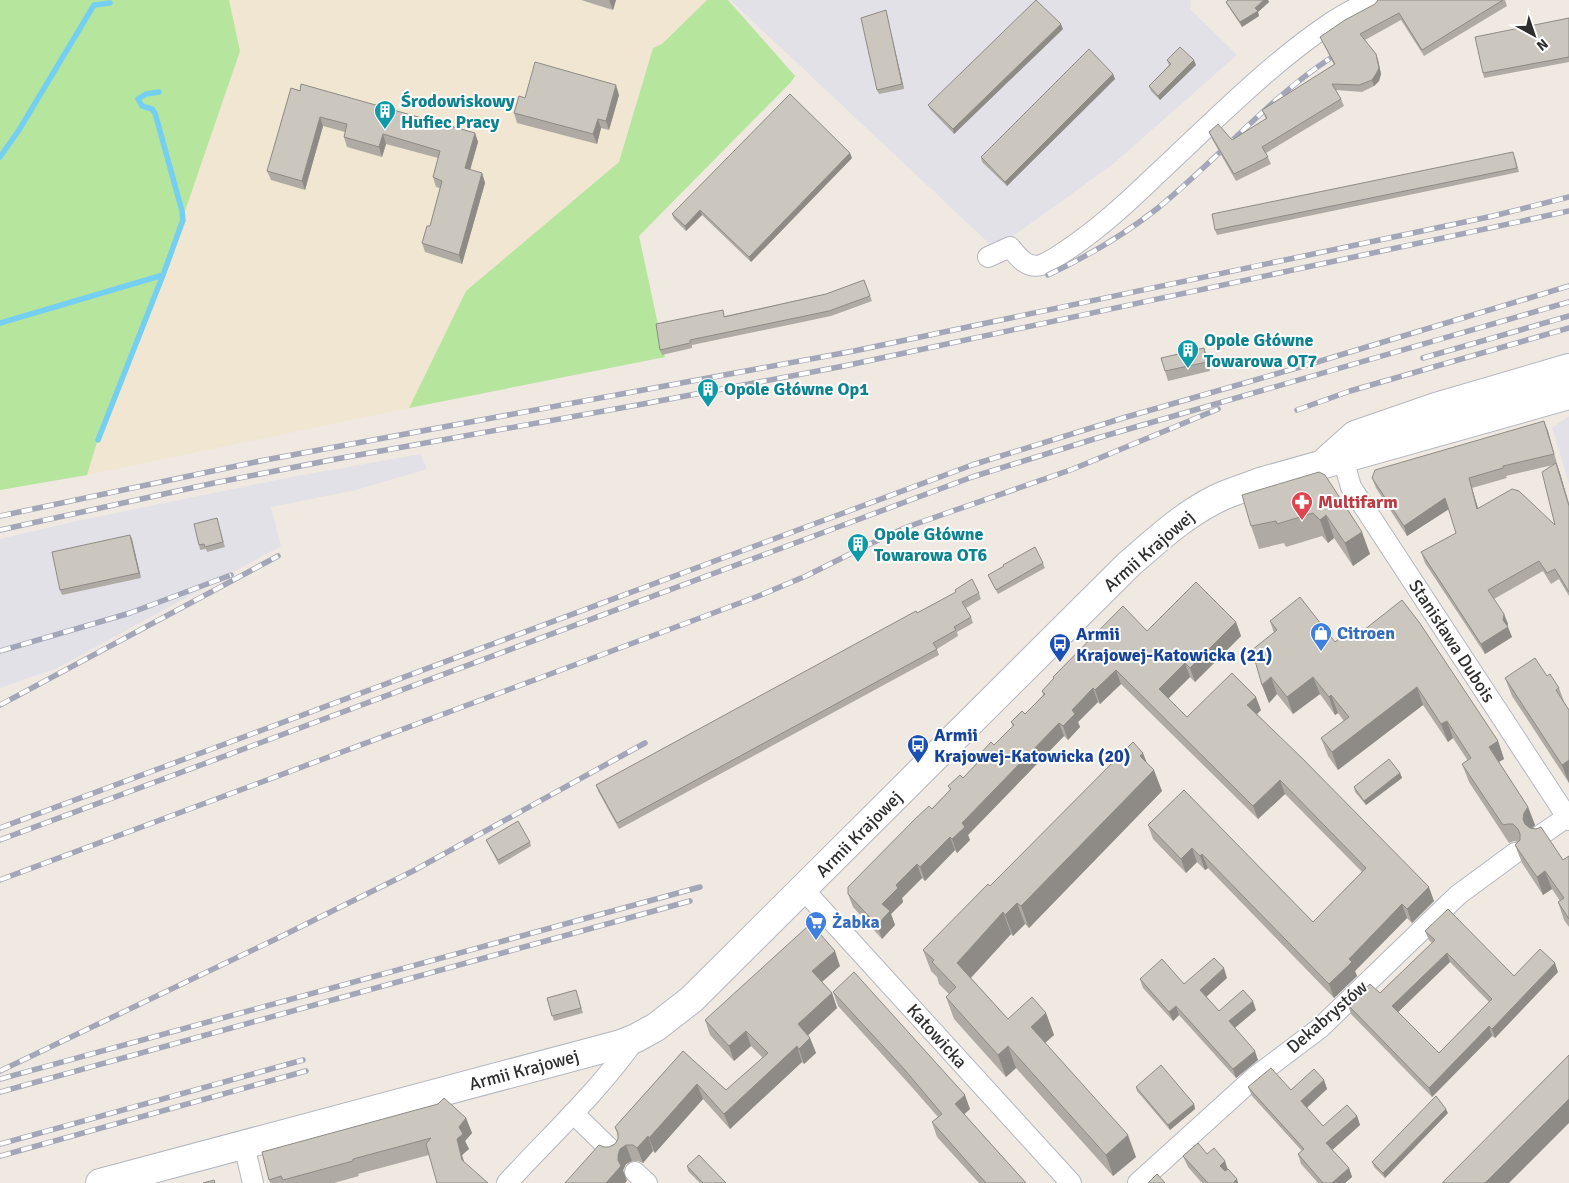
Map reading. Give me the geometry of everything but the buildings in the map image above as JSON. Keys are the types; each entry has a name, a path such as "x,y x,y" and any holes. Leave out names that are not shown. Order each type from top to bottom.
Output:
{"street":[{"path":"988,257 1010,247 1021,260 1034,266 1042,265 1076,244 1125,204 1254,84 1296,48 1334,21 1372,0"},
{"path":"1332,462 1355,435 1436,407 1569,368"},
{"name":"Armii Krajowej","path":"100,1183 518,1072 636,1038 656,1027 692,999 1122,572 1169,530 1193,512 1217,498 1260,482 1569,395"},
{"name":"Stanisława Dubois","path":"1332,462 1351,487 1568,819"},
{"path":"1542,835 1568,819"},
{"name":"Dekabrystów","path":"1138,1183 1255,1077 1320,1028 1458,895 1515,852"},
{"name":"Katowicka","path":"803,889 1070,1183"},
{"path":"507,1183 573,1113 624,1055 636,1038"},
{"path":"573,1113 612,1151"},
{"path":"244,1145 253,1183"}],"shaded area":[{"path":"229,0 707,0 662,44 653,48 619,162 466,291 409,408 87,475 98,440 163,275 240,51"},
{"path":"730,0 1191,0 1190,9 1237,55 1112,165 995,249"},
{"path":"1569,416 1569,484 1552,428"},
{"path":"420,454 427,469 356,490 271,507 281,546 57,668 0,688 0,539 72,522 292,477"}],"green space":[{"path":"0,0 229,0 240,51 163,275 98,439 87,475 0,490"},
{"path":"707,0 728,0 795,76 639,236 665,357 409,408 466,291 619,162 653,48 662,44"}],"waterway":[{"path":"0,157 19,130 94,5 110,3"},
{"path":"98,440 183,220 155,113 152,109 142,106 138,99 146,94 159,92"},
{"path":"0,323 163,275"}],"railway":[{"path":"1048,275 1104,245 1158,208 1180,190 1284,93 1329,59"},
{"path":"0,516 265,460 854,351 1493,216 1569,197"},
{"path":"0,530 214,483 336,459 844,366 1569,211"},
{"path":"0,828 972,465 1123,418 1569,286"},
{"path":"0,840 972,477 1094,439 1569,302"},
{"path":"1423,358 1569,316"},
{"path":"1297,410 1350,391 1569,328"},
{"path":"0,880 756,597 806,576 907,527 1073,469 1218,409"},
{"path":"0,705 278,556"},
{"path":"0,651 130,613 231,575"},
{"path":"0,1071 413,871 645,743"},
{"path":"0,1079 700,887"},
{"path":"0,1092 690,901"},
{"path":"0,1144 303,1060"},
{"path":"0,1156 306,1071"}],"place":[{"name":"Środowiskowy Hufiec Pracy","path":"385,130"},
{"name":"Opole Główne Towarowa OT7","path":"1188,369"},
{"name":"Opole Główne Op1","path":"708,408"},
{"name":"Multifarm","path":"1302,521"},
{"name":"Opole Główne Towarowa OT6","path":"858,563"},
{"name":"Citroen","path":"1321,652"},
{"name":"Armii Krajowej-Katowicka (21)","path":"1060,663"},
{"name":"Armii Krajowej-Katowicka (20)","path":"918,764"},
{"name":"Żabka","path":"816,941"}]}
